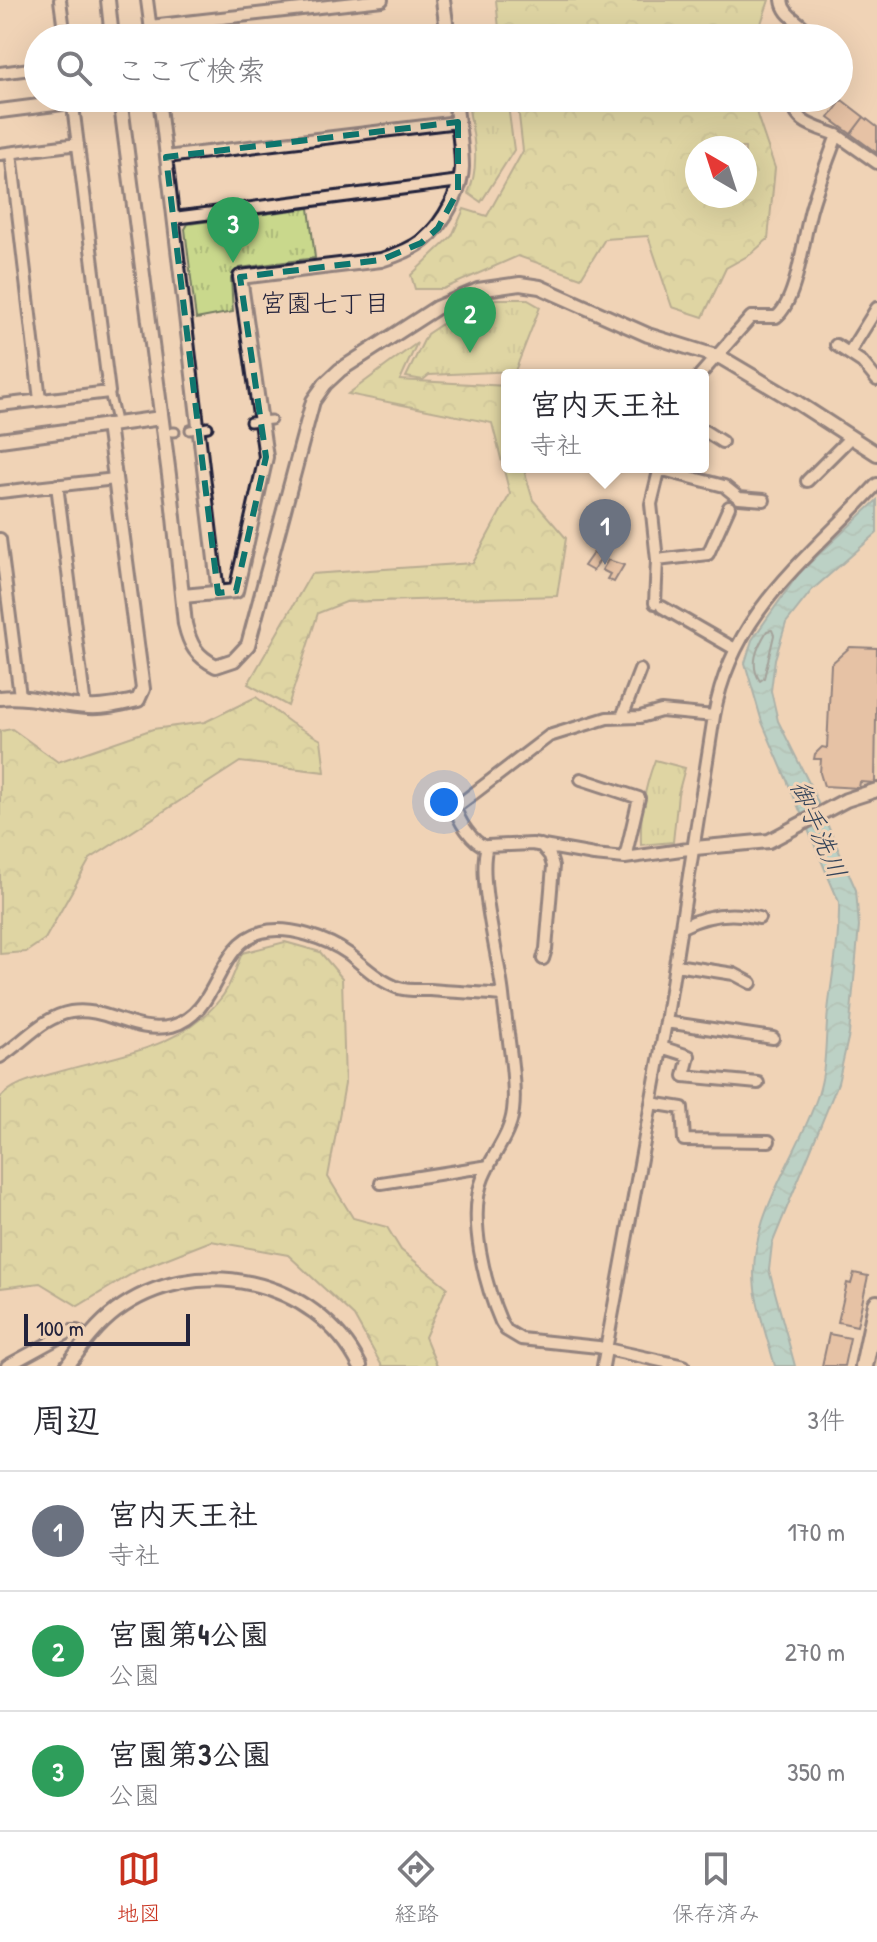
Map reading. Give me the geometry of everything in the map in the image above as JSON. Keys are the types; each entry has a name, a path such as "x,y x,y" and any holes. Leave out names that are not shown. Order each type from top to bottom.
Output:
{"main road":[{"path":"864,1366 877,1304"}],"street":[{"path":"60,0 63,24"},
{"path":"108,0 111,24"},
{"path":"147,0 150,24"},
{"path":"168,24 382,0"},
{"path":"443,0 446,24"},
{"path":"782,0 786,12 801,24"},
{"path":"0,73 24,70"},
{"path":"0,111 24,107"},
{"path":"0,698 20,696 85,707 106,707 138,700 143,689 115,479 109,392 74,112"},
{"path":"122,112 188,634 197,654 216,666 241,655 248,645 267,581 304,416 313,401 340,370 436,308 465,294 507,284 540,287 648,335 715,356 798,403 877,454"},
{"path":"161,112 218,593"},
{"path":"183,596 236,591 266,457 240,277 381,260 421,243 438,228 458,191 462,170 457,112"},
{"path":"796,112 800,119 837,135 877,163"},
{"path":"166,157 458,122"},
{"path":"705,369 751,317 776,317 785,308 803,250 811,207 837,135"},
{"path":"40,400 6,153 78,144"},
{"path":"174,218 460,181"},
{"path":"849,353 877,308"},
{"path":"836,345 862,362 877,380"},
{"path":"0,405 109,392"},
{"path":"0,440 112,421 161,418"},
{"path":"709,434 722,442"},
{"path":"807,481 851,437"},
{"path":"658,473 651,504 658,605 735,649"},
{"path":"677,473 724,486 739,498 764,500"},
{"path":"0,492 115,479"},
{"path":"603,1366 676,965 714,716 725,670 754,615 776,586 833,532 877,484"},
{"path":"57,485 85,707"},
{"path":"657,560 708,554 729,507"},
{"path":"0,539 20,696"},
{"path":"622,717 640,670"},
{"path":"714,716 661,711 640,717 599,720 549,736 459,804 457,815 479,845 486,847 541,845 625,858 762,843 846,800 877,790"},
{"path":"581,779 639,798 625,858"},
{"path":"541,845 553,866 543,959"},
{"path":"486,847 484,879 500,963 514,1104 510,1126 489,1166 477,1199 483,1265 501,1322 506,1330 521,1339 606,1349 684,1366"},
{"path":"682,927 697,919 736,912 759,918"},
{"path":"0,1057 20,1045 34,1030 72,1011 94,1013 157,1030 179,1024 211,996 232,953 262,932 285,931 326,942 381,979 402,989 503,995"},
{"path":"676,965 734,974 751,983"},
{"path":"666,1022 773,1038"},
{"path":"661,1047 689,1056 684,1076 758,1083"},
{"path":"651,1103 682,1108 684,1140 769,1141"},
{"path":"381,1183 489,1166"},
{"path":"67,1366 89,1338 118,1310 156,1290 198,1279 230,1279 261,1285 318,1314 347,1344 360,1366"},
{"path":"7,1366 71,1331 89,1338"}],"highlighted area":[{"path":"458,122 458,191 438,228 421,243 381,260 240,277 266,457 236,591 218,593 166,157"}],"green space":[{"path":"496,0 769,0 761,24 499,24"},
{"path":"469,112 509,112 514,150 481,202 468,193 474,170"},
{"path":"519,112 757,112 775,168 768,239 751,254 726,268 703,317 672,307 648,236 605,239 581,278 518,256 443,289 415,289 411,275 452,236 464,209 487,216 523,151"},
{"path":"309,208 315,258 240,268 231,278 233,312 196,319 185,229 188,224"},
{"path":"526,299 540,307 516,369 429,375 423,380 406,377 427,334 475,302"},
{"path":"417,343 400,380 501,386 501,458 492,423 348,394"},
{"path":"505,473 525,473 533,500 566,538 557,596 346,602 318,613 288,706 248,684 311,574 473,563 510,494"},
{"path":"256,697 321,740 325,772 240,762 90,859 45,939 26,952 0,954 0,731 12,729 58,762 153,729 205,722"},
{"path":"655,760 685,768 678,794 673,842 641,845 644,802"},
{"path":"285,942 320,952 342,978 345,1084 328,1177 353,1218 387,1227 401,1250 447,1287 425,1337 437,1366 382,1366 354,1316 288,1255 211,1241 140,1269 78,1306 40,1283 0,1288 0,1098 25,1082 145,1049 186,1030 205,1016 225,993 242,953"}],"water":[{"name":"御手洗川","path":"877,500 877,533 812,590 786,623 775,659 771,691 778,721 856,890 859,926 849,1034 838,1083 772,1244 769,1270 795,1366 775,1366 757,1299 754,1263 765,1214 809,1119 821,1084 839,902 762,722 745,663 752,640 799,573"}],"building":[{"path":"853,108 864,117 851,134 829,118 833,112 853,112"},
{"path":"864,117 877,127 877,153 851,134"},
{"path":"593,553 601,558 593,571 584,566"},
{"path":"608,560 624,565 614,582 607,579 610,574 602,570"},
{"path":"850,647 877,648 875,783 860,782 859,788 824,786 820,773 821,759 814,759 822,747 827,748 831,664"},
{"path":"854,1273 868,1276 857,1326 838,1322 847,1283 851,1284"},
{"path":"829,1334 850,1338 844,1366 822,1366"}],"place":[{"name":"宮園第3公園","path":"233,263"},
{"name":"宮園第4公園","path":"470,353"},
{"name":"宮内天王社","path":"605,565"}],"district":[{"name":"宮園七丁目","path":"325,302"}]}
